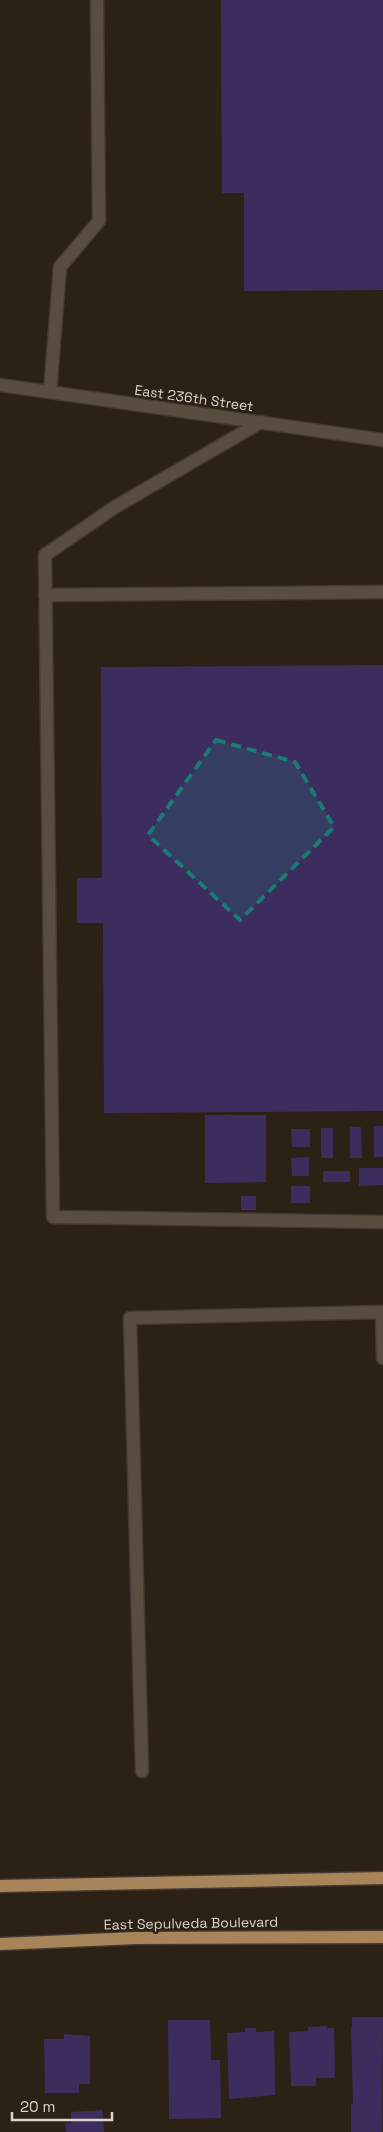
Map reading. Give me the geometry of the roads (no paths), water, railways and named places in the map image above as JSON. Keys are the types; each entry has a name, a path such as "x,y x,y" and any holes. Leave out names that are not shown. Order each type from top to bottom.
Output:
{"main road":[{"path":"0,1886 383,1878"},
{"name":"East Sepulveda Boulevard","path":"0,1944 136,1938 383,1937"}],"street":[{"path":"50,392 60,267 99,221 98,0"},
{"name":"East 236th Street","path":"0,385 383,440"},
{"path":"261,422 115,507 45,554 53,1217 383,1222"},
{"path":"45,595 383,592"},
{"path":"142,1772 130,1318 382,1312 383,1358"}]}
